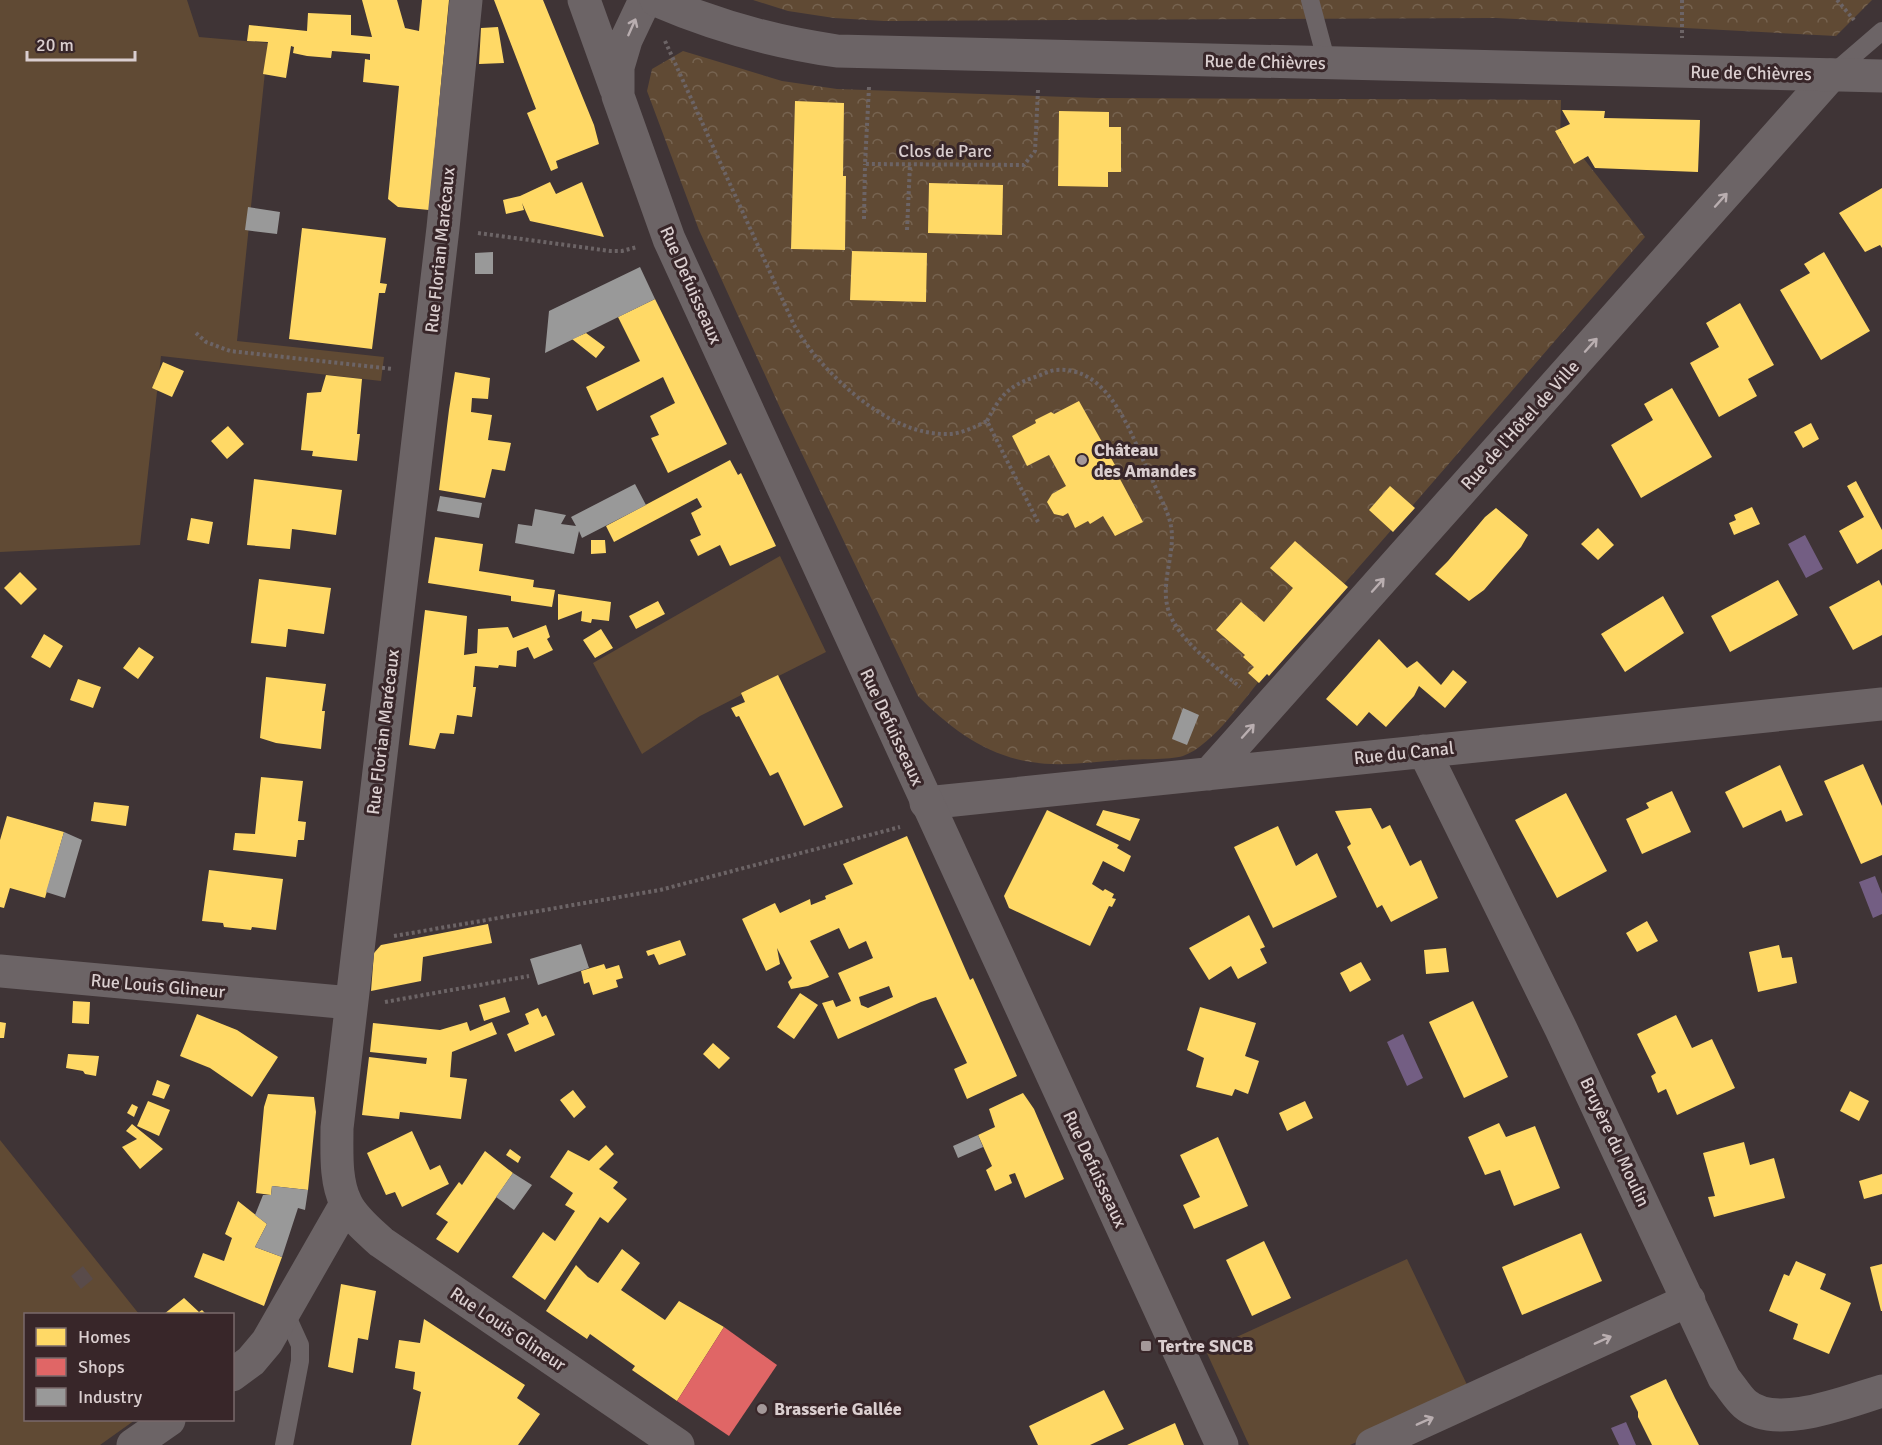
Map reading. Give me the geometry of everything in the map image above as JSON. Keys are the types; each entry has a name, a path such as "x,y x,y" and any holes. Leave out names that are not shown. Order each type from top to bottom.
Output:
{"street":[{"name":"Rue Florian Marécaux","path":"346,1204 339,1179 337,1145 351,1003 443,228 465,0"},
{"path":"584,0 618,96"},
{"name":"Rue Defuisseaux","path":"645,0 626,40 618,67 618,96 669,239 1222,1445"},
{"name":"Rue de Chièvres","path":"656,0 686,13 771,40 837,51 1882,76"},
{"name":"Rue de l'Hôtel de Ville","path":"1209,774 1832,75"},
{"name":"Rue du Canal","path":"926,803 1882,704"},
{"name":"Bruyère du Moulin","path":"1424,751 1561,1029 1724,1378 1746,1404 1759,1411 1791,1415 1810,1412 1882,1391"},
{"name":"Rue Louis Glineur","path":"0,971 351,1003"},
{"path":"234,1373 250,1361 267,1342 346,1204"},
{"name":"Rue Louis Glineur","path":"346,1204 381,1242 678,1445"},
{"path":"1372,1445 1689,1300"},
{"path":"133,1445 166,1421"}],"lane":[{"path":"1310,0 1327,63"},
{"path":"1832,75 1882,31"},
{"path":"284,1445 300,1353 300,1345 285,1312"}],"path":[{"path":"664,38 794,325 817,358 856,396 889,418 921,431 949,434 967,430 987,421 997,401 1018,383 1057,370 1083,374 1106,391 1121,411 1171,525 1166,585 1168,611 1179,632 1267,710"},
{"path":"864,219 870,52"},
{"name":"Clos de Parc","path":"865,164 1024,165 1035,151 1040,57"},
{"path":"907,230 910,164"},
{"path":"443,228 610,251 622,251 669,239"},
{"path":"196,333 206,342 230,351 426,373"},
{"path":"987,421 1038,522"},
{"path":"358,942 660,890 906,825 926,803"},
{"path":"351,1003 371,1004 529,976"}],"green space":[{"path":"0,0 187,0 199,37 268,43 237,341 384,357 381,381 161,356 140,545 0,552"},
{"path":"753,0 1872,0 1836,36 1496,18 884,21 834,18 788,11"},
{"path":"683,51 782,81 837,89 1097,98 1561,100 1560,143 1584,144 1584,159 1645,237 1209,740 1183,756 1161,759 1064,764 1031,762 998,753 969,738 943,719 918,696 781,410 699,230 647,91 652,69"},
{"path":"780,556 826,652 700,716 642,754 593,663"},
{"path":"0,1140 138,1313 24,1313 24,1421 134,1421 100,1445 0,1445"},
{"path":"1407,1259 1470,1391 1350,1445 1249,1445 1206,1351"}],"shaded area":[{"path":"1805,535 1823,569 1806,578 1788,544"},
{"path":"1875,876 1882,894 1882,914 1873,918 1859,882"},
{"path":"1403,1034 1423,1078 1407,1086 1387,1042"},
{"path":"1626,1422 1636,1445 1619,1445 1611,1428"}],"building: Homes":[{"path":"362,0 397,0 405,28 419,31 422,0 449,0 429,210 398,207 388,199 399,86 363,82 365,59 370,60 370,54 332,51 331,58 307,56 293,53 294,47 291,46 286,78 263,74 268,42 247,41 249,25 307,31 308,13 351,15 351,35 372,37"},
{"path":"494,0 543,0 594,125 599,144 556,161 558,168 551,171 527,113 536,109"},
{"path":"498,27 504,63 479,64 481,28"},
{"path":"795,101 844,103 845,250 791,249"},
{"path":"1562,110 1605,111 1604,118 1700,120 1698,172 1595,168 1588,156 1574,164 1555,131 1570,124"},
{"path":"1059,111 1109,112 1109,127 1121,127 1121,172 1108,172 1108,187 1058,186"},
{"path":"550,182 556,194 582,182 604,237 530,221 522,203 524,210 506,214 503,200 520,196"},
{"path":"929,183 1003,185 1002,235 928,233"},
{"path":"1882,188 1882,248 1880,245 1865,252 1839,213"},
{"path":"302,228 386,238 380,283 387,284 385,293 379,293 372,349 289,339"},
{"path":"852,251 927,253 926,302 850,300"},
{"path":"1824,252 1870,331 1821,360 1780,290 1810,273 1804,264"},
{"path":"655,299 727,444 668,473 651,438 659,435 650,416 675,403 663,377 597,411 586,387 640,361 618,317"},
{"path":"1740,303 1774,365 1748,379 1757,396 1719,417 1690,363 1719,347 1706,323"},
{"path":"586,333 605,347 596,358 572,339"},
{"path":"163,362 184,371 172,397 152,388"},
{"path":"455,372 490,378 488,399 472,398 471,412 492,415 488,440 511,443 505,471 492,469 485,498 439,490"},
{"path":"326,375 362,379 357,461 312,456 313,451 301,450 307,393 321,392"},
{"path":"1672,388 1712,457 1641,498 1611,445 1653,420 1644,404"},
{"name":"Château des Amandes","path":"1079,401 1115,465 1113,466 1143,522 1115,536 1103,516 1090,524 1088,521 1075,528 1068,513 1063,516 1054,514 1047,502 1052,494 1066,486 1049,455 1027,466 1012,436 1036,423 1035,420 1051,412 1054,414"},
{"path":"1811,423 1819,439 1803,448 1794,432"},
{"path":"228,426 244,444 227,459 211,441"},
{"path":"730,460 738,475 741,473 776,546 730,566 720,545 698,556 690,540 701,535 691,513 702,507 697,498 614,542 606,526"},
{"path":"254,479 342,490 336,535 292,529 290,549 247,545"},
{"path":"1856,481 1882,530 1882,549 1857,564 1839,531 1864,517 1847,486"},
{"path":"1390,486 1415,508 1393,532 1369,510"},
{"path":"1752,507 1760,524 1734,535 1729,523 1736,520 1734,515"},
{"path":"1496,508 1528,535 1521,547 1484,590 1469,601 1435,574 1485,517"},
{"path":"191,518 213,522 209,544 187,540"},
{"path":"1598,528 1614,545 1598,560 1581,544"},
{"path":"435,537 483,544 479,571 534,580 533,587 555,590 552,607 511,601 511,596 428,583"},
{"path":"591,540 605,540 606,553 591,554"},
{"path":"1295,541 1348,587 1269,676 1267,674 1259,683 1248,673 1254,667 1243,657 1245,655 1216,630 1241,602 1264,622 1293,588 1270,568"},
{"path":"20,572 37,589 21,605 4,588"},
{"path":"259,579 331,588 324,634 288,629 286,647 251,643"},
{"path":"1778,580 1798,615 1730,652 1711,616"},
{"path":"1879,580 1882,586 1882,635 1853,650 1829,607"},
{"path":"558,594 611,602 609,621 592,619 591,623 581,621 582,611 558,620"},
{"path":"1663,596 1684,633 1625,672 1601,634"},
{"path":"658,601 665,614 636,629 629,616"},
{"path":"425,610 467,616 464,655 477,653 478,629 508,627 513,638 546,625 550,637 547,639 553,650 534,659 528,647 517,651 516,667 475,666 473,687 476,687 472,717 457,715 454,734 440,733 435,749 409,745"},
{"path":"601,629 613,648 595,658 583,640"},
{"path":"44,634 63,646 50,668 31,657"},
{"path":"1379,639 1407,668 1417,661 1441,685 1453,670 1467,682 1445,708 1419,686 1414,696 1386,727 1369,712 1357,726 1326,699"},
{"path":"139,647 154,657 138,679 123,668"},
{"path":"778,675 843,807 804,826 778,772 770,776 739,716 736,717 731,708 745,702 741,693"},
{"path":"266,677 326,684 322,711 325,711 321,749 276,743 260,738"},
{"path":"78,679 101,687 93,708 70,700"},
{"path":"1863,764 1882,806 1882,855 1861,864 1824,781"},
{"path":"1780,765 1803,815 1786,822 1781,810 1743,828 1725,792"},
{"path":"261,777 303,781 298,821 306,822 304,840 298,840 296,857 233,850 235,833 255,834"},
{"path":"1672,791 1691,832 1642,854 1626,819 1649,808 1646,803"},
{"path":"1566,793 1607,871 1557,898 1515,820"},
{"path":"94,802 129,806 126,826 91,821"},
{"path":"1371,808 1382,829 1390,825 1410,866 1421,860 1438,898 1391,922 1382,905 1377,908 1347,847 1351,844 1335,811"},
{"path":"1047,810 1119,845 1117,848 1131,856 1124,872 1103,861 1092,884 1103,891 1105,889 1114,894 1112,898 1116,899 1112,907 1109,906 1090,946 1009,908 1004,896"},
{"path":"1103,810 1140,819 1130,841 1096,825"},
{"path":"7,816 64,832 45,898 10,888 4,908 0,907 0,840"},
{"path":"1278,826 1296,866 1317,853 1337,897 1273,928 1234,847"},
{"path":"907,836 970,980 973,978 1017,1076 967,1099 954,1069 967,1063 936,997 838,1039 822,1003 833,1000 836,1007 851,1001 838,973 873,958 866,941 849,949 839,928 810,941 829,977 808,986 791,989 788,982 792,978 777,948 780,964 766,971 742,919 775,903 780,913 810,899 811,905 826,899 825,896 853,884 843,864","holes":["889,986 893,997 868,1008 861,1005 859,997"]},
{"path":"209,870 283,879 276,930 224,927 223,923 202,921"},
{"path":"1249,915 1265,947 1260,949 1267,963 1238,979 1231,966 1209,980 1189,948"},
{"path":"1647,921 1658,941 1637,952 1626,933"},
{"path":"488,924 492,943 423,957 421,981 371,991 374,953 381,945"},
{"path":"680,940 686,955 659,965 654,954 648,956 646,951"},
{"path":"1779,945 1782,958 1792,957 1797,983 1758,992 1749,952"},
{"path":"1446,948 1449,972 1426,974 1424,950"},
{"path":"1361,962 1371,980 1350,992 1340,973"},
{"path":"604,964 606,969 619,965 623,978 616,980 618,987 593,995 589,982 584,984 581,971"},
{"path":"800,993 818,1005 794,1039 777,1027"},
{"path":"505,997 510,1012 484,1021 479,1005"},
{"path":"73,1001 90,1002 89,1024 72,1023"},
{"path":"1473,1001 1508,1077 1464,1098 1429,1022"},
{"path":"1200,1007 1256,1023 1245,1056 1259,1061 1248,1094 1235,1089 1232,1096 1196,1087 1204,1058 1187,1050"},
{"path":"538,1008 542,1017 546,1015 555,1035 515,1052 507,1034 529,1024 525,1014"},
{"path":"197,1014 237,1030 278,1057 252,1097 210,1068 180,1056"},
{"path":"1676,1015 1692,1048 1712,1039 1735,1088 1677,1115 1666,1089 1658,1093 1651,1076 1656,1073 1637,1034"},
{"path":"0,1022 6,1023 4,1038 0,1038"},
{"path":"467,1022 470,1031 492,1022 497,1034 452,1052 450,1077 467,1079 461,1119 400,1112 399,1119 362,1115 369,1057 426,1064 427,1058 370,1052 373,1023 440,1030"},
{"path":"713,1043 730,1058 719,1069 703,1054"},
{"path":"68,1054 99,1056 96,1076 66,1068"},
{"path":"157,1080 170,1085 164,1099 152,1095"},
{"path":"573,1090 586,1107 574,1118 560,1100"},
{"path":"1850,1091 1869,1101 1859,1121 1840,1111"},
{"path":"1023,1093 1034,1109 1064,1179 1025,1198 1015,1173 1009,1175 1012,1183 995,1191 986,1170 992,1166 978,1135 995,1127 989,1109"},
{"path":"268,1094 314,1097 316,1112 308,1190 272,1186 271,1195 256,1193 264,1107"},
{"path":"148,1101 170,1110 159,1136 137,1126"},
{"path":"1305,1101 1313,1118 1287,1131 1279,1113"},
{"path":"132,1104 138,1107 134,1117 127,1113"},
{"path":"1499,1123 1506,1137 1535,1126 1560,1188 1514,1206 1500,1170 1485,1175 1468,1137"},
{"path":"132,1124 163,1149 140,1169 122,1147 137,1139 126,1131"},
{"path":"412,1131 430,1170 440,1165 449,1184 402,1207 395,1192 386,1195 367,1153"},
{"path":"1218,1137 1248,1206 1194,1229 1183,1205 1200,1197 1180,1155"},
{"path":"1744,1142 1750,1165 1774,1158 1785,1198 1714,1217 1708,1197 1715,1196 1703,1153"},
{"path":"606,1145 614,1154 599,1169 618,1182 613,1188 627,1199 608,1223 600,1217 545,1300 512,1277 543,1232 555,1241 575,1211 565,1205 573,1193 550,1177 568,1150 589,1161"},
{"path":"510,1149 521,1157 518,1163 506,1155"},
{"path":"485,1151 513,1173 458,1253 436,1239 448,1222 436,1214 459,1182 462,1185"},
{"path":"1882,1174 1882,1194 1864,1199 1859,1181"},
{"path":"238,1201 267,1224 255,1247 282,1257 264,1306 194,1277 203,1253 224,1261 232,1238 225,1234"},
{"path":"1581,1233 1602,1281 1522,1315 1502,1267"},
{"path":"1264,1241 1291,1298 1252,1316 1226,1260"},
{"path":"622,1249 640,1263 621,1290 665,1320 679,1301 724,1327 677,1401 632,1370 635,1366 590,1334 587,1339 546,1311 576,1265 598,1283"},
{"path":"1796,1261 1826,1274 1820,1289 1851,1303 1829,1354 1793,1339 1798,1324 1769,1311 1784,1274 1789,1276"},
{"path":"1882,1264 1882,1311 1881,1311 1870,1267"},
{"path":"341,1284 376,1291 368,1340 358,1338 353,1373 328,1367"},
{"path":"184,1298 199,1312 202,1310 205,1313 165,1313"},
{"path":"424,1319 525,1385 517,1398 540,1414 518,1445 411,1445 421,1392 413,1389 415,1372 395,1368 399,1340 420,1343"},
{"path":"1666,1379 1699,1445 1652,1445 1638,1417 1630,1396"},
{"path":"1104,1390 1124,1429 1090,1445 1038,1445 1029,1426"},
{"path":"1175,1423 1184,1445 1127,1445"}],"building: Shops":[{"path":"724,1327 777,1365 729,1436 677,1401"}],"building: Industry":[{"path":"248,207 280,212 277,234 245,230"},
{"path":"493,252 493,274 475,274 475,253"},
{"path":"640,267 655,299 545,353 549,311"},
{"path":"635,484 646,505 582,538 579,531 574,554 515,543 518,524 532,526 535,509 566,515 561,524 576,526 571,517"},
{"path":"440,496 482,503 479,518 437,511"},
{"path":"1183,708 1199,715 1187,745 1172,739"},
{"path":"64,832 82,840 65,898 46,892"},
{"path":"581,944 589,968 538,985 530,959"},
{"path":"978,1135 983,1147 958,1158 953,1146"},
{"path":"513,1173 532,1185 514,1210 496,1197"},
{"path":"272,1186 308,1190 305,1210 298,1208 282,1257 255,1247 267,1224 255,1215 263,1195 271,1195"}],"building: Other":[{"path":"83,1266 93,1279 81,1289 71,1276"}],"place":[{"name":"Château des Amandes","path":"1082,460"},
{"name":"Tertre SNCB","path":"1146,1346"},
{"name":"Brasserie Gallée","path":"762,1409"}]}
